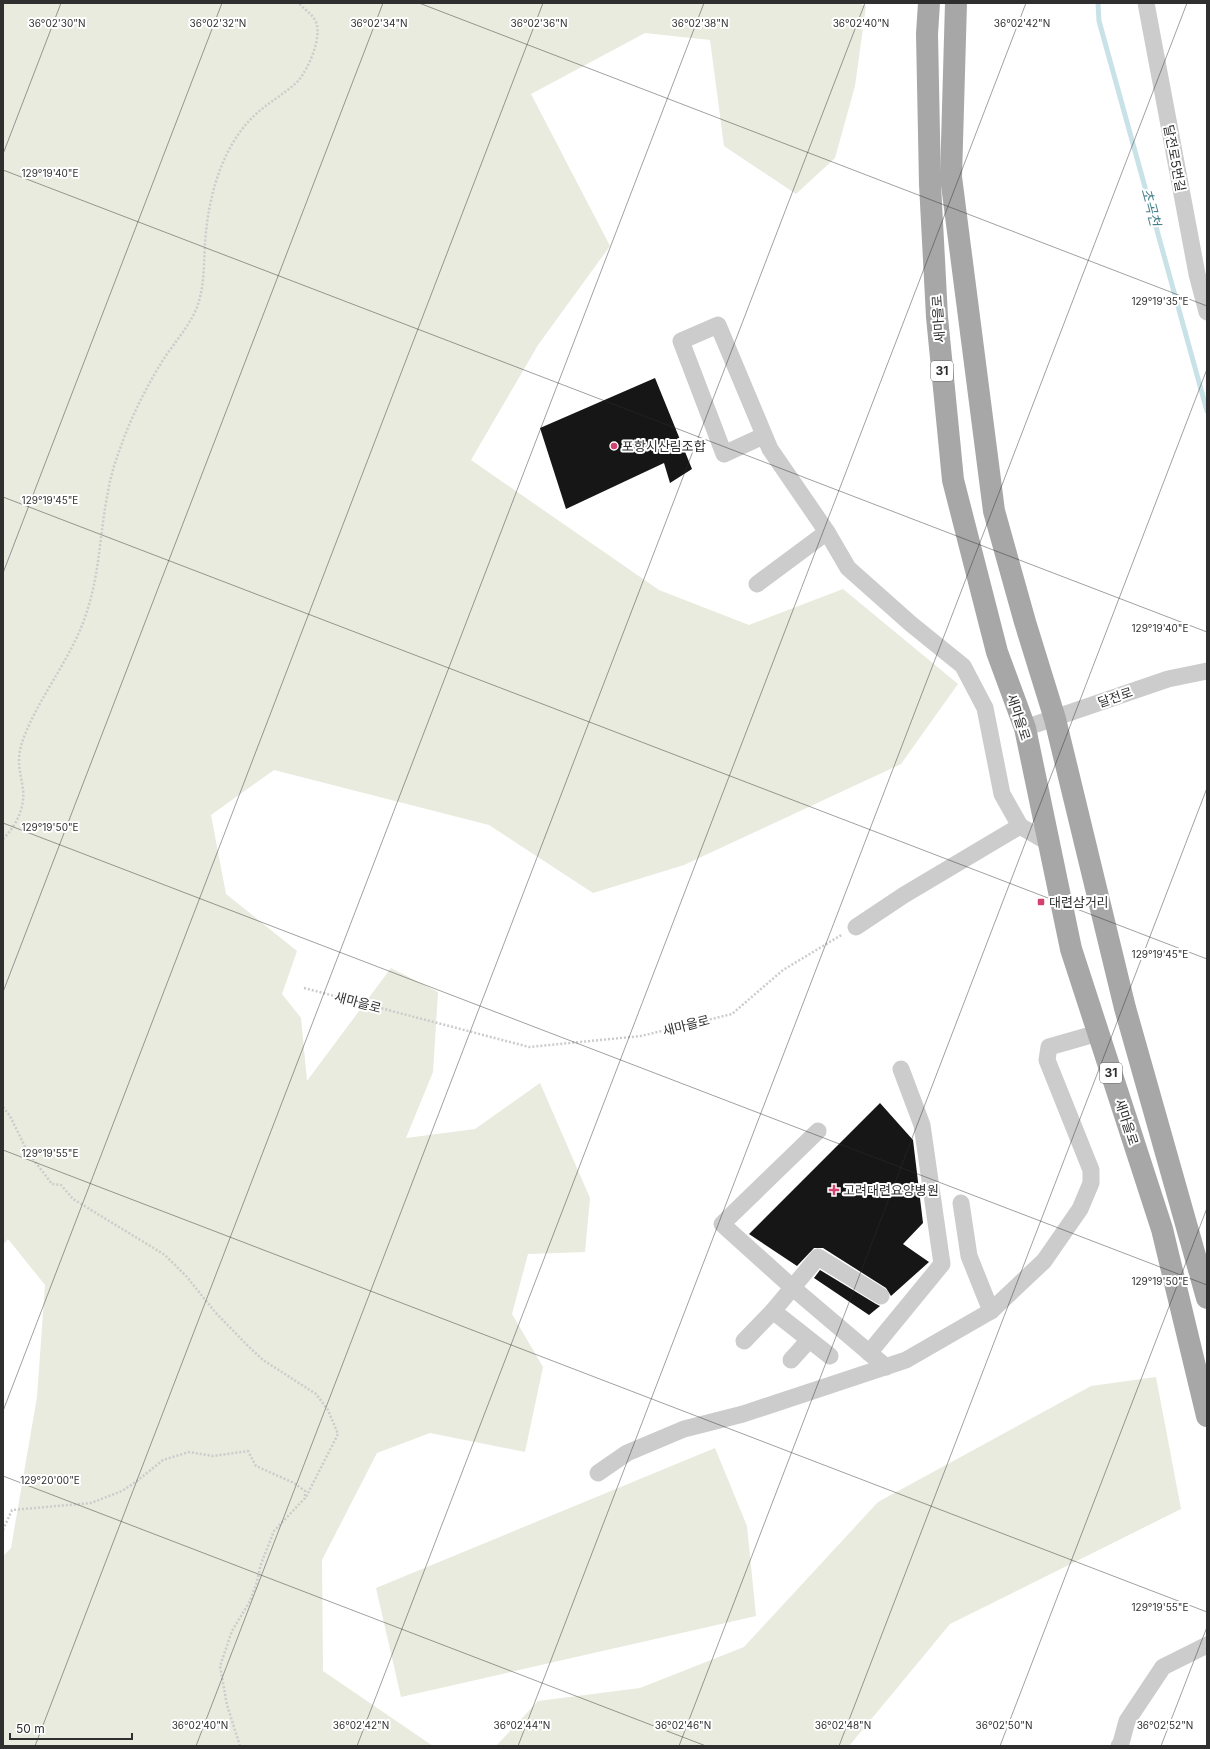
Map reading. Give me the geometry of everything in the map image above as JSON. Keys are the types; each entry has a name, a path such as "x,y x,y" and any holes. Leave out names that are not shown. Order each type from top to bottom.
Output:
{"main road":[{"name":"새마을로","path":"929,3 927,34 930,184 937,317 953,480 997,652 1025,728 1071,949 1162,1229 1207,1416"},
{"name":"31","path":"956,3 951,177 994,511 1025,622 1055,718 1125,1008 1207,1298"}],"street":[{"name":"달전로5번길","path":"1146,3 1197,274 1207,312"},
{"path":"763,436 724,454 681,341 718,325 763,436 770,449 828,532 848,568 911,624 963,666 985,708 1002,794 1020,826 1049,842"},
{"path":"757,584 828,532"},
{"name":"달전로","path":"1025,728 1168,679 1207,671"},
{"path":"856,927 904,895 1020,826"},
{"path":"598,1473 627,1453 684,1429 742,1414 906,1360 991,1311 1044,1261 1080,1209 1091,1183 1091,1170 1047,1060 1049,1047 1098,1033"},
{"path":"869,1353 942,1264 922,1125 901,1069"},
{"path":"818,1131 722,1224 793,1288 886,1367"},
{"path":"961,1203 969,1256 991,1311"},
{"path":"744,1341 773,1312 818,1257 880,1296"},
{"path":"773,1312 830,1356"},
{"path":"791,1360 809,1340"},
{"path":"1119,1746 1121,1744 1127,1721 1164,1667 1207,1645"}],"path":[{"path":"3,839 14,825 23,803 19,759 26,732 73,644 88,609 95,582 108,491 116,459 134,415 155,374 189,323 200,300 203,280 206,227 212,194 219,172 228,153 243,129 254,116 299,80 305,73 312,58 316,41 316,21 299,3"},
{"name":"새마을로","path":"304,988 529,1047 641,1036 732,1014 783,970 856,927"},
{"path":"3,1107 10,1116 27,1151 52,1184 61,1185 73,1199 166,1255 187,1277 215,1312 248,1346 275,1368 307,1387 324,1403 338,1434 305,1498 274,1531 261,1564 250,1601 232,1631 220,1666 226,1705 240,1746"},
{"path":"3,1530 12,1510 92,1503 122,1491 163,1460 189,1452 213,1456 248,1450 256,1466 294,1483 305,1491 305,1498"}],"shaded area":[{"path":"3,3 857,3 866,6 855,86 835,158 796,194 724,146 710,40 645,33 531,94 610,246 538,345 471,460 659,590 749,625 843,589 958,684 901,764 684,865 593,893 489,825 274,770 211,815 226,894 297,951 282,994 301,1018 307,1081 391,968 438,992 433,1072 406,1138 475,1129 540,1083 590,1198 585,1252 528,1254 512,1314 543,1367 525,1452 430,1433 377,1453 322,1560 323,1671 433,1746 3,1746 3,1556 11,1548 37,1397 45,1285 8,1239 3,1245"},
{"path":"1156,1377 1181,1509 950,1624 849,1746 496,1746 538,1701 640,1688 744,1647 878,1502 1091,1386"},
{"path":"715,1448 747,1526 756,1616 401,1697 376,1588"}],"building":[{"name":"포항시산림조합","path":"655,378 692,469 670,483 664,463 566,509 540,428"},
{"path":"880,1103 913,1140 923,1223 903,1244 929,1262 891,1296 886,1288 823,1248 814,1248 797,1266 749,1234"},
{"path":"820,1270 880,1306 869,1315 814,1278"}],"waterway":[{"name":"초곡천","path":"1098,3 1099,21 1207,411"}],"place":[{"name":"포항시산림조합","path":"614,446"},
{"name":"대련삼거리","path":"1041,902"},
{"name":"고려대련요양병원","path":"834,1190"}]}
